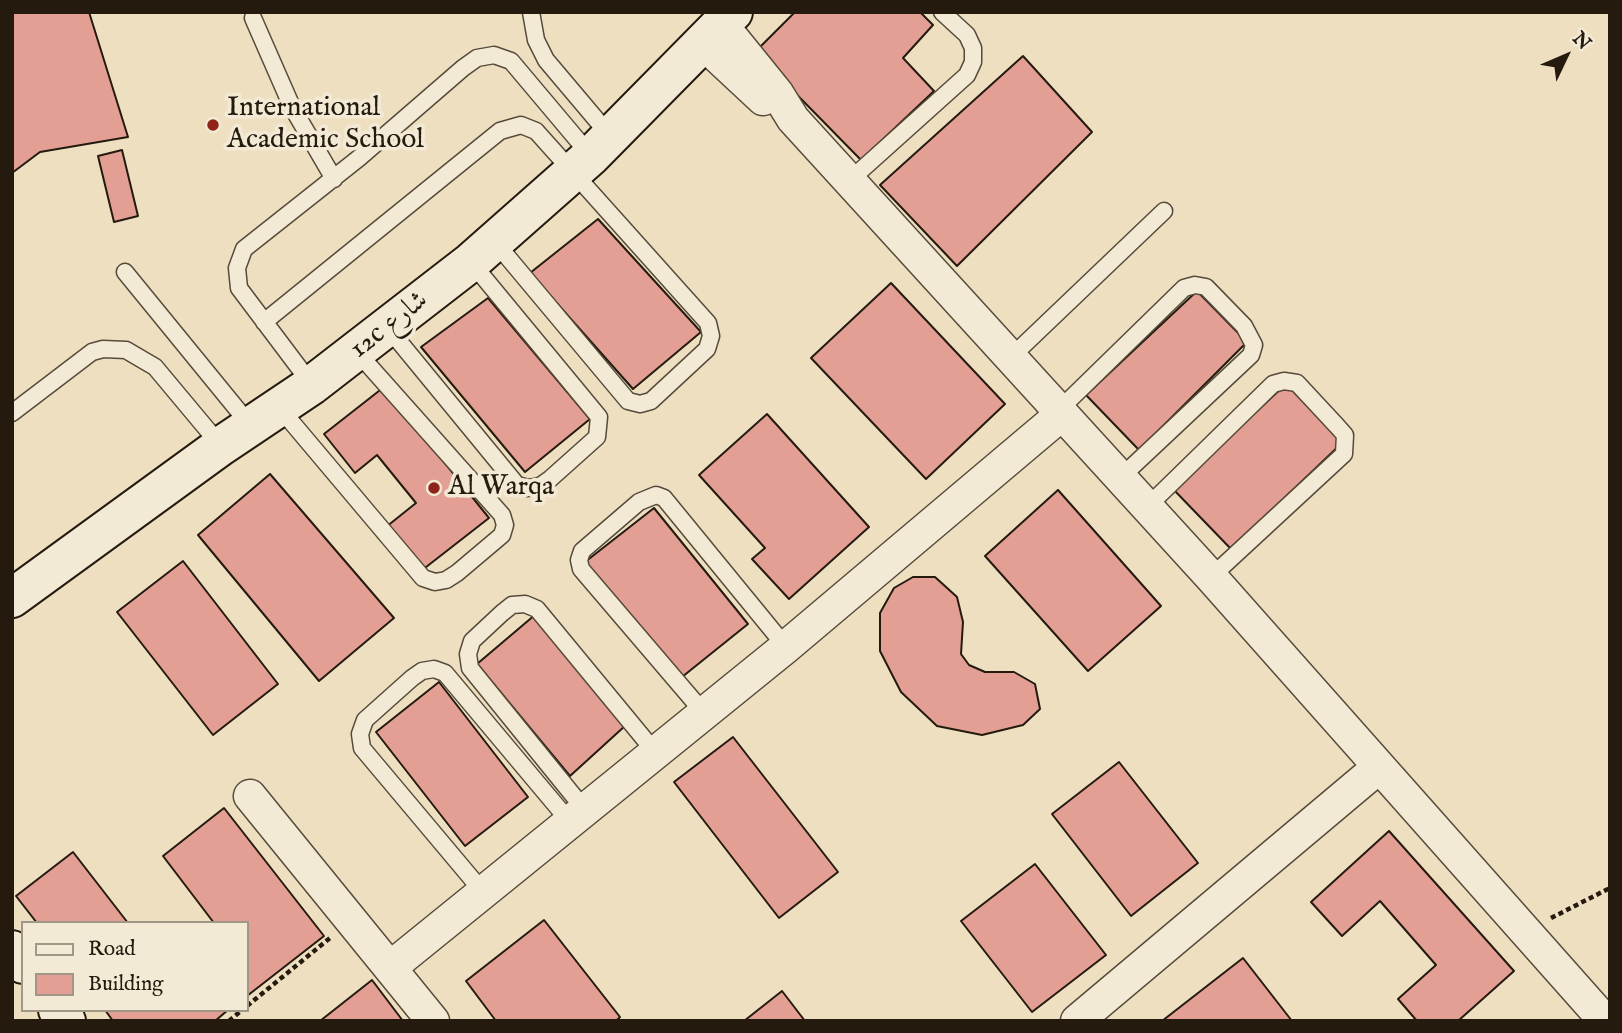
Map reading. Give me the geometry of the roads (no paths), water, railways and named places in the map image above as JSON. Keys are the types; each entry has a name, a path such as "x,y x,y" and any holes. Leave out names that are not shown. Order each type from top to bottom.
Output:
{"street":[{"name":"12c شارع","path":"12,598 249,426 357,352 483,252 591,155 720,27"},
{"path":"720,27 777,93 793,120 1211,577 1605,1021"},
{"path":"391,967 786,647 1060,412"},
{"path":"1077,1021 1379,767"},
{"path":"250,796 433,1021"}],"lane":[{"path":"531,12 536,40 591,155"},
{"path":"849,181 967,75 973,62 973,48 967,35 942,12"},
{"path":"253,19 292,107 334,179"},
{"path":"312,385 239,288 237,268 244,250 334,179 463,68 477,58 494,55 511,61 591,155 708,323 711,336 707,349 661,394 640,404 628,401 483,252"},
{"path":"264,322 506,127 522,125 591,155"},
{"path":"1009,359 1164,211"},
{"path":"388,328 517,485 528,488 540,486 550,479 597,437 599,416 483,252"},
{"path":"125,272 249,426"},
{"path":"1060,412 1184,288 1195,285 1206,287 1244,326 1254,345 1251,355 1120,478"},
{"path":"12,413 92,352 126,350 249,426 423,578 435,582 446,580 502,535 505,525 502,515 357,352"},
{"path":"1147,508 1273,384 1284,381 1297,383 1337,426 1345,435 1344,454 1211,577"},
{"path":"704,713 581,569 579,560 582,551 639,502 656,495 664,498 786,647"},
{"path":"577,816 470,668 468,654 472,641 502,613 512,605 525,604 537,608 655,752"},
{"path":"484,892 362,748 360,734 365,720 412,678 422,671 434,669 445,673 577,816"}],"place":[{"name":"International Academic School","path":"213,125"},
{"name":"Al Warqa","path":"434,488"}]}
